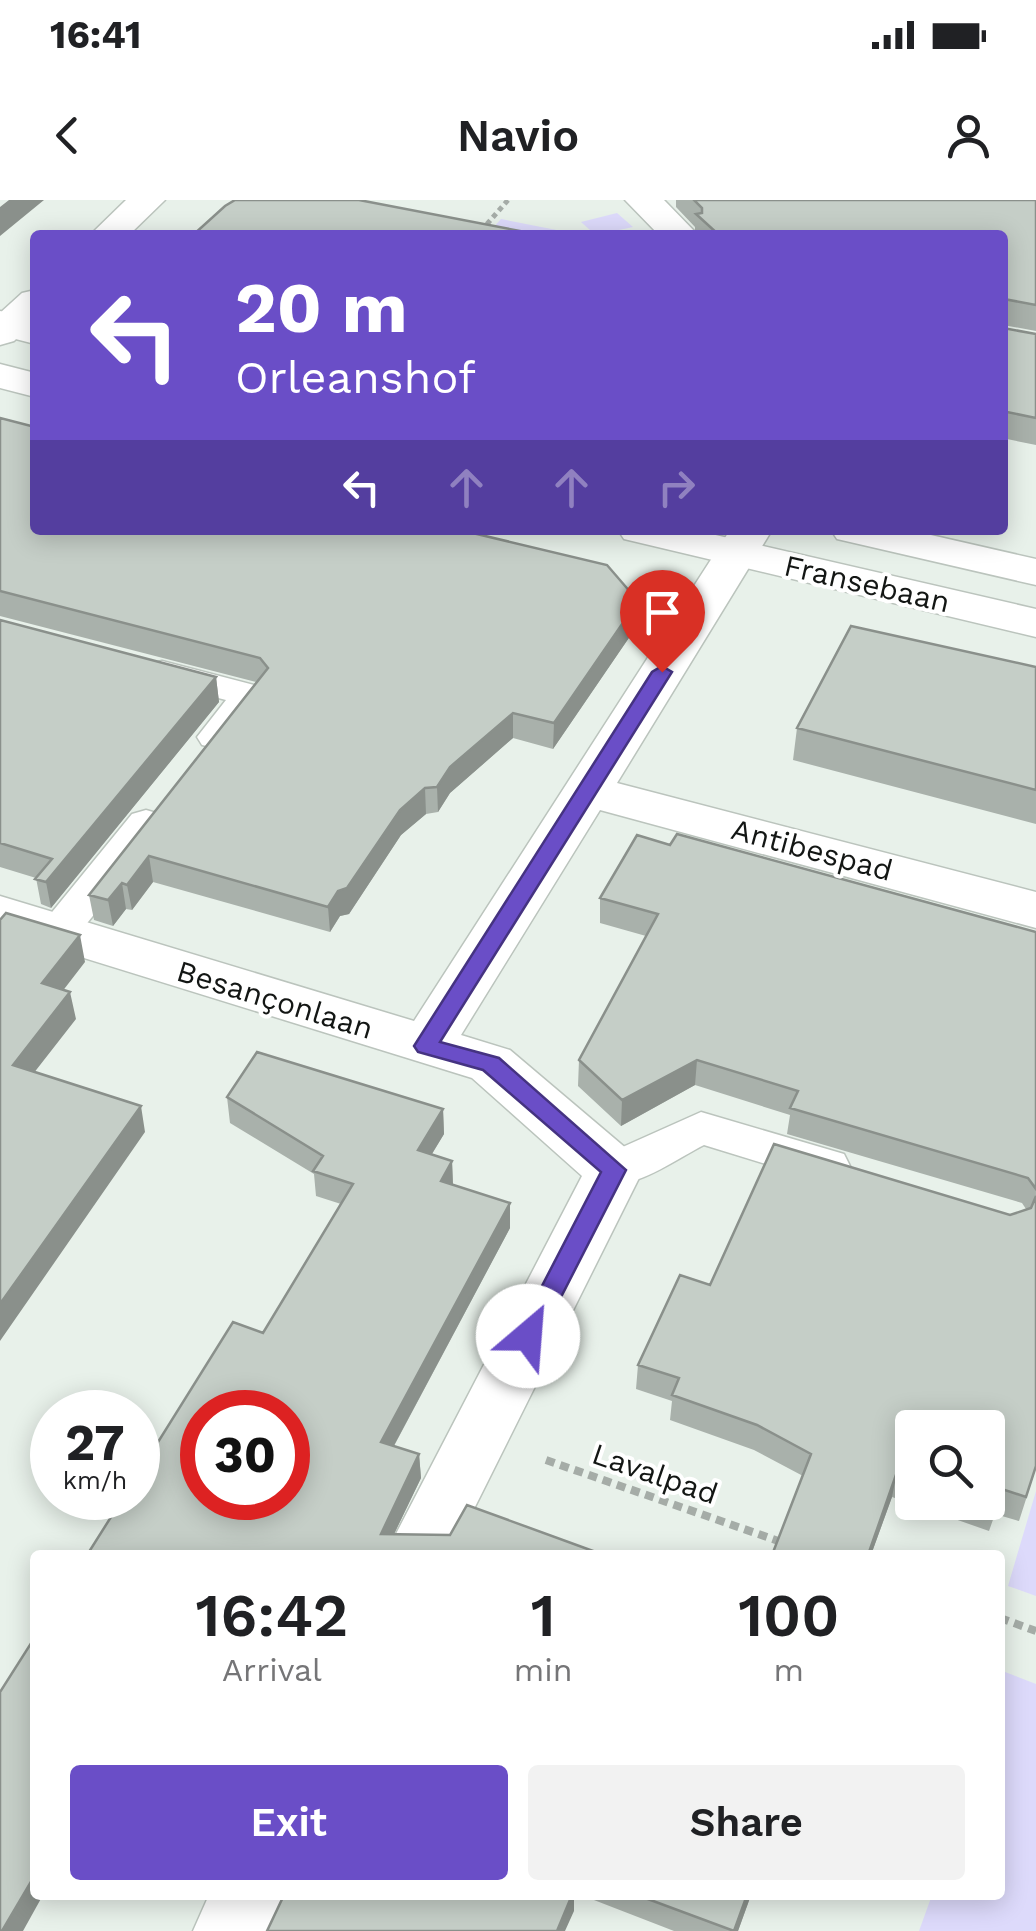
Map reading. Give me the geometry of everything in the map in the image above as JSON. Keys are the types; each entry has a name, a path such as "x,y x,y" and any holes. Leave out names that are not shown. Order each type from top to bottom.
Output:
{"street":[{"path":"114,230 147,200"},
{"path":"643,200 675,230"},
{"path":"0,280 30,286"},
{"path":"0,376 30,383"},
{"name":"Fransebaan","path":"683,535 743,542 1036,623"},
{"name":"Fransebaan","path":"874,535 1036,572"},
{"path":"426,1046 743,542"},
{"name":"Antibespad","path":"588,791 1036,910"},
{"name":"Besançonlaan","path":"0,914 491,1064 614,1170"},
{"path":"420,1550 614,1170"},
{"path":"230,1931 246,1900"}],"lane":[{"path":"134,664 249,695 189,769"},
{"path":"58,932 166,799"},
{"path":"614,1170 700,1128 872,1179"}],"path":[{"path":"482,230 508,200"},
{"name":"Lavalpad","path":"477,1436 800,1549"},
{"path":"1005,1620 1036,1631"}],"shaded area":[{"path":"617,213 633,227 590,230 581,222"},
{"path":"501,219 557,230 492,229"},
{"path":"1036,1491 1036,1596 1008,1586"},
{"path":"1005,1672 1036,1684 1036,1931 919,1931 930,1900 1005,1900"}],"building":[{"path":"235,200 359,200 515,230 199,230"},
{"path":"694,200 1036,200 1036,305 1008,300 1008,230 714,230 696,214 702,213"},
{"path":"1008,329 1036,334 1036,418 1008,412"},
{"path":"0,418 30,426 30,535 481,535 607,565 638,601 554,723 513,713 450,767 437,787 425,788 400,810 347,888 338,891 328,907 149,856 127,885 122,883 108,900 89,895 268,668 260,658 0,591"},
{"path":"0,620 216,677 46,882 35,879 52,859 0,843"},
{"path":"851,626 1036,667 1036,790 797,728"},
{"path":"677,834 1036,932 1036,1189 1028,1178 790,1108 798,1091 697,1060 622,1100 579,1060 658,914 600,898 637,835 670,845"},
{"path":"6,913 80,935 42,983 70,992 13,1065 141,1106 0,1304 0,920"},
{"path":"257,1052 443,1109 418,1150 452,1161 441,1181 510,1203 381,1442 419,1454 381,1534 450,1535 467,1505 590,1550 90,1550 109,1520 160,1520 160,1439 180,1407 180,1520 310,1520 310,1390 190,1390 233,1322 263,1333 353,1184 313,1171 323,1156 227,1097"},
{"path":"774,1144 1010,1215 1031,1208 1036,1196 1036,1466 1026,1497 1005,1490 1005,1410 895,1410 895,1478 870,1550 774,1550 811,1454 757,1425 672,1395 679,1378 638,1365 680,1275 710,1285"},
{"path":"30,1645 30,1883 2,1931 0,1931 0,1692"},
{"path":"282,1900 570,1900 557,1931 267,1931"},
{"path":"650,1900 745,1900 734,1931"}],"route":[{"path":"528,1336 614,1170 491,1064 426,1046 662,672"}]}
